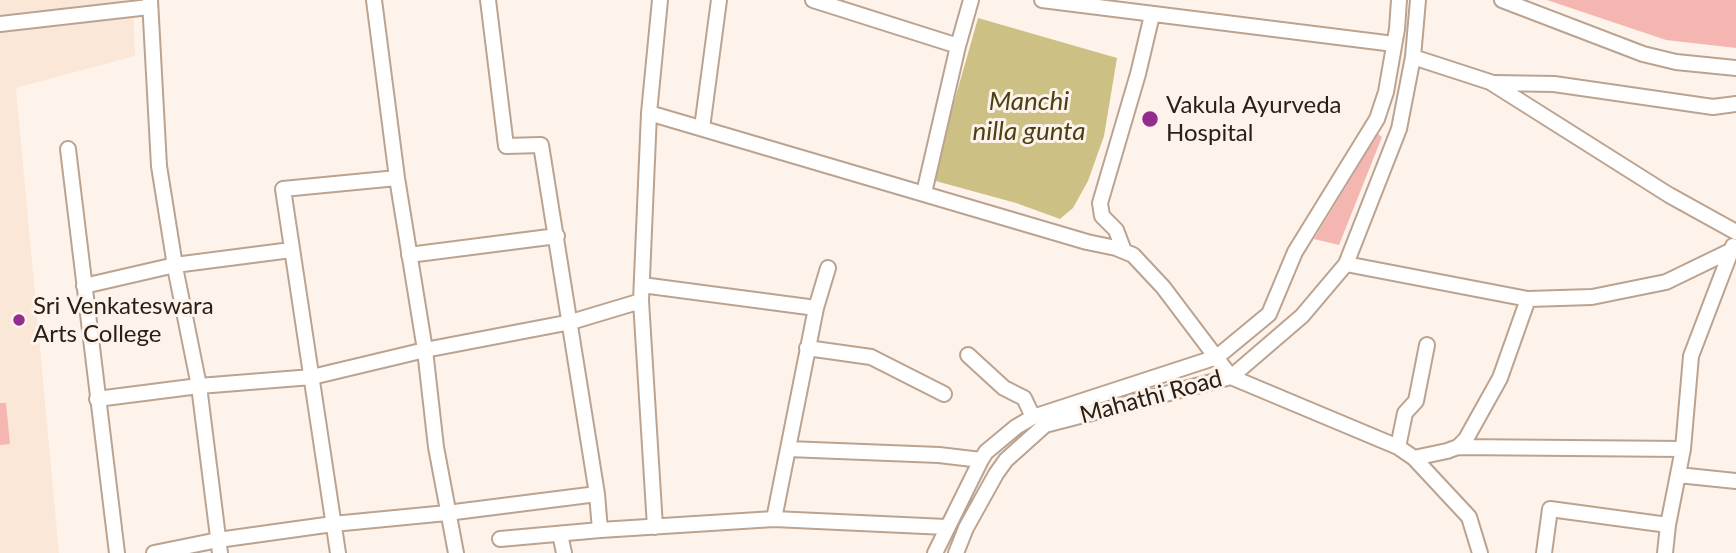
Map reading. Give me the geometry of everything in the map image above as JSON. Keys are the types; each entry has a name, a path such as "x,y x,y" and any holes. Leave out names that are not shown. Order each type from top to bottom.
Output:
{"street":[{"path":"374,0 397,178 425,350 436,447 456,553"},
{"path":"488,0 506,146 541,145 597,494 600,530"},
{"path":"655,527 641,301 649,113 660,0"},
{"path":"702,128 719,0"},
{"path":"813,0 958,46"},
{"path":"924,192 971,0"},
{"path":"1042,0 1394,44"},
{"name":"Mahathi Road","path":"935,553 981,460 996,443 1033,417 1217,358 1269,314 1295,252 1377,119 1386,92 1399,0"},
{"name":"Mahathi Road","path":"956,553 996,474 1006,460 1045,425 1231,377 1302,316 1346,264 1399,129 1413,57 1418,0"},
{"path":"1502,0 1643,54 1676,62 1736,68"},
{"path":"0,24 149,4 159,166 199,386 219,546"},
{"path":"1124,251 1116,230 1102,216 1100,203 1138,74 1152,15"},
{"path":"1413,57 1493,83 1669,195 1736,232"},
{"path":"1493,83 1554,84 1713,107 1736,104"},
{"path":"649,113 1133,255 1163,287 1231,377 1398,447 1413,458 1469,517 1480,553"},
{"path":"68,149 117,553"},
{"path":"338,553 282,189 397,178"},
{"path":"410,255 556,236"},
{"path":"1346,264 1528,299 1592,297 1666,282 1734,244"},
{"path":"1665,553 1683,449 1691,356 1734,244"},
{"path":"84,286 175,265 291,250"},
{"path":"774,519 807,348 828,268"},
{"path":"642,285 816,308"},
{"path":"1458,447 1466,439 1500,378 1528,299"},
{"path":"97,399 199,386 312,377 425,350 570,322 641,301"},
{"path":"1398,447 1405,413 1416,401 1427,345"},
{"path":"807,348 871,358 944,394"},
{"path":"968,355 1004,388 1024,398 1033,417"},
{"path":"1413,458 1458,447 1683,449"},
{"path":"788,449 939,455 981,460"},
{"path":"1678,475 1736,481"},
{"path":"154,553 219,546 333,523 447,513 597,494"},
{"path":"1544,553 1550,509 1668,525"},
{"path":"500,539 774,519 946,527"},
{"path":"560,534 564,553"}],"shaded area":[{"name":"Sri Venkateswara Arts College","path":"0,0 133,0 135,56 16,88 59,553 0,553"},
{"path":"1547,0 1736,0 1736,48 1666,40"},
{"path":"1378,134 1382,137 1339,245 1314,239"},
{"path":"0,403 6,403 10,444 0,445"}],"water":[{"name":"Manchi nilla gunta","path":"978,18 1117,58 1104,136 1088,181 1073,208 1060,219 1016,203 932,180"}],"place":[{"name":"Vakula Ayurveda Hospital","path":"1150,119"},
{"name":"Sri Venkateswara Arts College","path":"19,320"}]}
